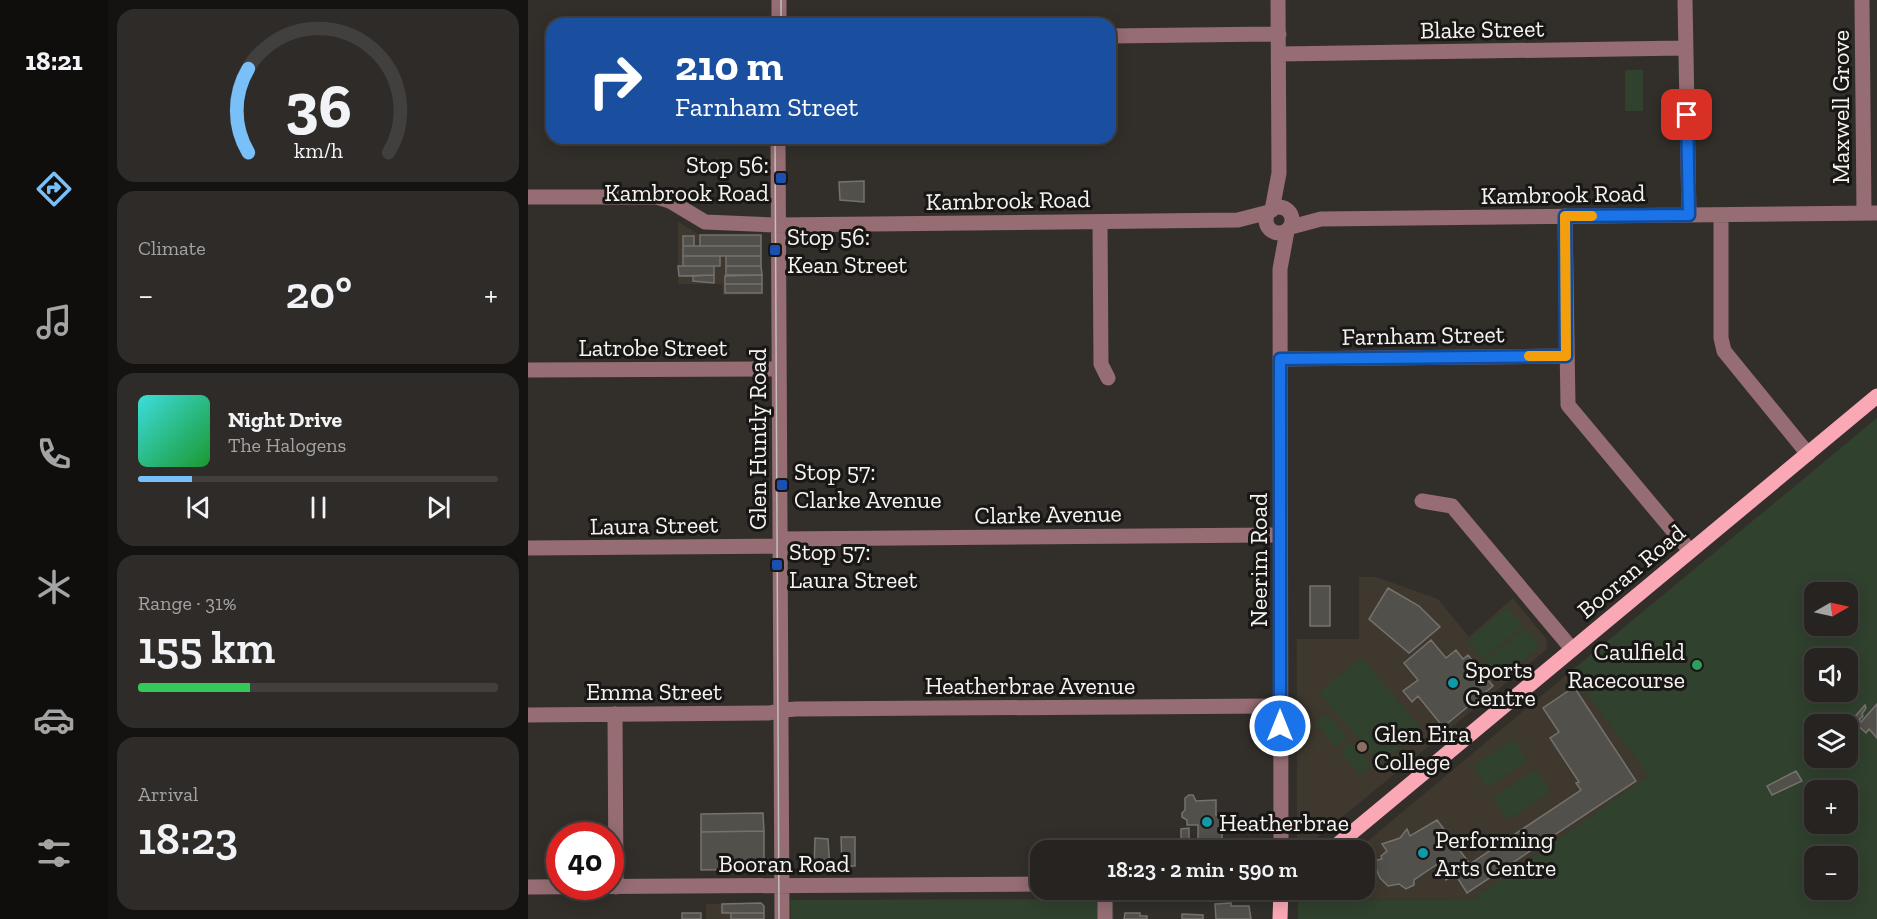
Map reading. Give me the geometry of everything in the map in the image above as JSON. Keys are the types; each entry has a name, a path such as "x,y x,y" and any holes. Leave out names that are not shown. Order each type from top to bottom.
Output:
{"main road":[{"name":"Booran Road","path":"1343,840 1877,396"},
{"path":"1280,919 1281,900"}],"street":[{"path":"778,18 779,0"},
{"path":"1278,0 1279,211"},
{"path":"1685,0 1689,215"},
{"name":"Maxwell Grove","path":"1862,0 1870,213"},
{"path":"1116,36 1279,34"},
{"name":"Blake Street","path":"1279,54 1685,48"},
{"name":"Glen Huntly Road","path":"778,144 782,919"},
{"name":"Kambrook Road","path":"528,197 657,197 670,201 705,222 778,225 1238,220 1279,211 1321,219 1870,213"},
{"path":"1279,211 1293,219 1280,229 1266,220 1279,211"},
{"path":"1721,215 1721,338 1724,351 1808,454"},
{"path":"1565,216 1568,405 1690,551"},
{"name":"Kambrook Road","path":"1238,220 1280,229 1321,219"},
{"path":"1100,222 1101,364 1108,378"},
{"name":"Neerim Road","path":"1280,229 1281,840"},
{"name":"Farnham Street","path":"1280,359 1566,356"},
{"name":"Latrobe Street","path":"528,370 779,369"},
{"path":"1422,501 1452,506 1572,649"},
{"name":"Clarke Avenue","path":"780,543 1280,534"},
{"name":"Laura Street","path":"528,548 780,543"},
{"name":"Heatherbrae Avenue","path":"781,711 1280,706"},
{"name":"Emma Street","path":"528,715 769,713 781,711"},
{"path":"615,714 616,822"},
{"name":"Booran Road","path":"624,887 1030,884"},
{"name":"Booran Road","path":"528,887 546,887"},
{"path":"1105,900 1105,919"}],"shaded area":[{"path":"678,222 700,235 761,235 762,294 723,295 722,284 678,284"},
{"name":"Glen Eira College","path":"1359,577 1376,577 1438,599 1469,637 1513,598 1547,640 1546,650 1314,840 1297,840 1297,639 1359,639"},
{"name":"Glen Eira College","path":"1570,672 1650,775 1472,900 1375,899 1375,840 1369,840"},
{"path":"761,903 764,906 764,919 706,919 706,904"}],"green space":[{"path":"1625,70 1643,70 1643,111 1625,111"},
{"name":"Caulfield Racecourse","path":"1877,418 1877,919 1298,919 1298,900 1472,900 1649,775 1570,672"},
{"path":"1507,607 1523,626 1483,660 1467,641"},
{"path":"1525,628 1540,646 1500,681 1484,662"},
{"path":"1361,657 1422,729 1380,765 1319,693"},
{"path":"1327,713 1347,737 1336,747 1315,723"},
{"path":"1513,739 1528,761 1487,788 1473,766"},
{"path":"1351,742 1372,765 1360,775 1340,751"},
{"path":"1536,769 1550,791 1508,820 1493,798"},
{"path":"790,900 1113,900 1114,919 791,919"}],"building":[{"path":"864,181 864,202 840,200 839,182"},
{"path":"700,235 761,235 761,246 700,246"},
{"path":"683,236 694,236 694,246 683,246"},
{"path":"683,246 761,246 761,256 683,256"},
{"path":"683,256 720,256 720,266 683,266"},
{"path":"726,256 761,256 761,266 726,266"},
{"path":"678,266 714,266 714,275 679,276"},
{"path":"726,266 761,266 762,275 726,275"},
{"path":"714,275 714,283 693,281 693,276"},
{"path":"762,275 762,284 725,284 725,276"},
{"path":"725,284 762,284 762,293 725,293"},
{"path":"1310,586 1330,586 1330,626 1310,626"},
{"path":"1388,588 1419,606 1440,627 1409,653 1369,619"},
{"name":"Sports Centre","path":"1431,640 1446,658 1456,650 1463,659 1468,655 1493,686 1443,727 1418,696 1412,702 1403,691 1418,680 1404,663"},
{"path":"1574,687 1636,781 1467,893 1455,874 1581,790 1576,783 1579,782 1550,738 1559,732 1543,708"},
{"path":"1877,704 1877,738 1869,729 1866,733 1858,726 1857,714 1865,705 1863,716 1859,720 1861,722"},
{"path":"1796,771 1802,781 1772,795 1767,786"},
{"name":"Heatherbrae","path":"1193,795 1196,801 1216,800 1216,815 1226,818 1226,823 1222,826 1222,840 1198,840 1198,825 1187,825 1187,820 1182,817 1185,810 1185,798"},
{"path":"763,813 764,831 701,832 701,814"},
{"name":"Performing Arts Centre","path":"1437,820 1470,864 1446,880 1436,865 1414,880 1414,885 1406,889 1399,884 1388,886 1380,878 1375,866 1375,861 1382,859 1381,856 1387,851 1382,844 1400,838 1407,829 1410,836"},
{"path":"1189,828 1189,839 1181,839 1181,829"},
{"path":"764,831 764,865 760,869 701,870 701,832"},
{"path":"841,837 855,837 855,866 842,866"},
{"path":"815,838 828,839 830,868 814,868"},
{"path":"761,903 764,906 764,913 722,913 722,904"},
{"path":"1231,903 1231,906 1249,906 1251,919 1216,919 1215,904"},
{"path":"682,913 701,913 701,919 682,919"},
{"path":"731,913 764,913 764,919 731,919"},
{"path":"1125,913 1140,913 1140,916 1147,916 1147,919 1124,919"},
{"path":"1182,914 1203,915 1203,919 1182,919"}],"tram line":[{"path":"781,0 781,18"},
{"path":"775,144 779,919"}],"slow traffic":[{"path":"1529,356 1566,356 1565,216 1592,216"}],"place":[{"name":"Stop 56: Kambrook Road","path":"781,178"},
{"name":"Stop 56: Kean Street","path":"775,250"},
{"name":"Stop 57: Clarke Avenue","path":"782,485"},
{"name":"Stop 57: Laura Street","path":"777,565"},
{"name":"Caulfield Racecourse","path":"1697,665"},
{"name":"Sports Centre","path":"1453,683"},
{"name":"Glen Eira College","path":"1362,747"},
{"name":"Heatherbrae","path":"1207,822"},
{"name":"Performing Arts Centre","path":"1423,853"}],"route":[{"path":"1280,726 1280,359 1566,356 1565,216 1689,215 1687,115"}]}
